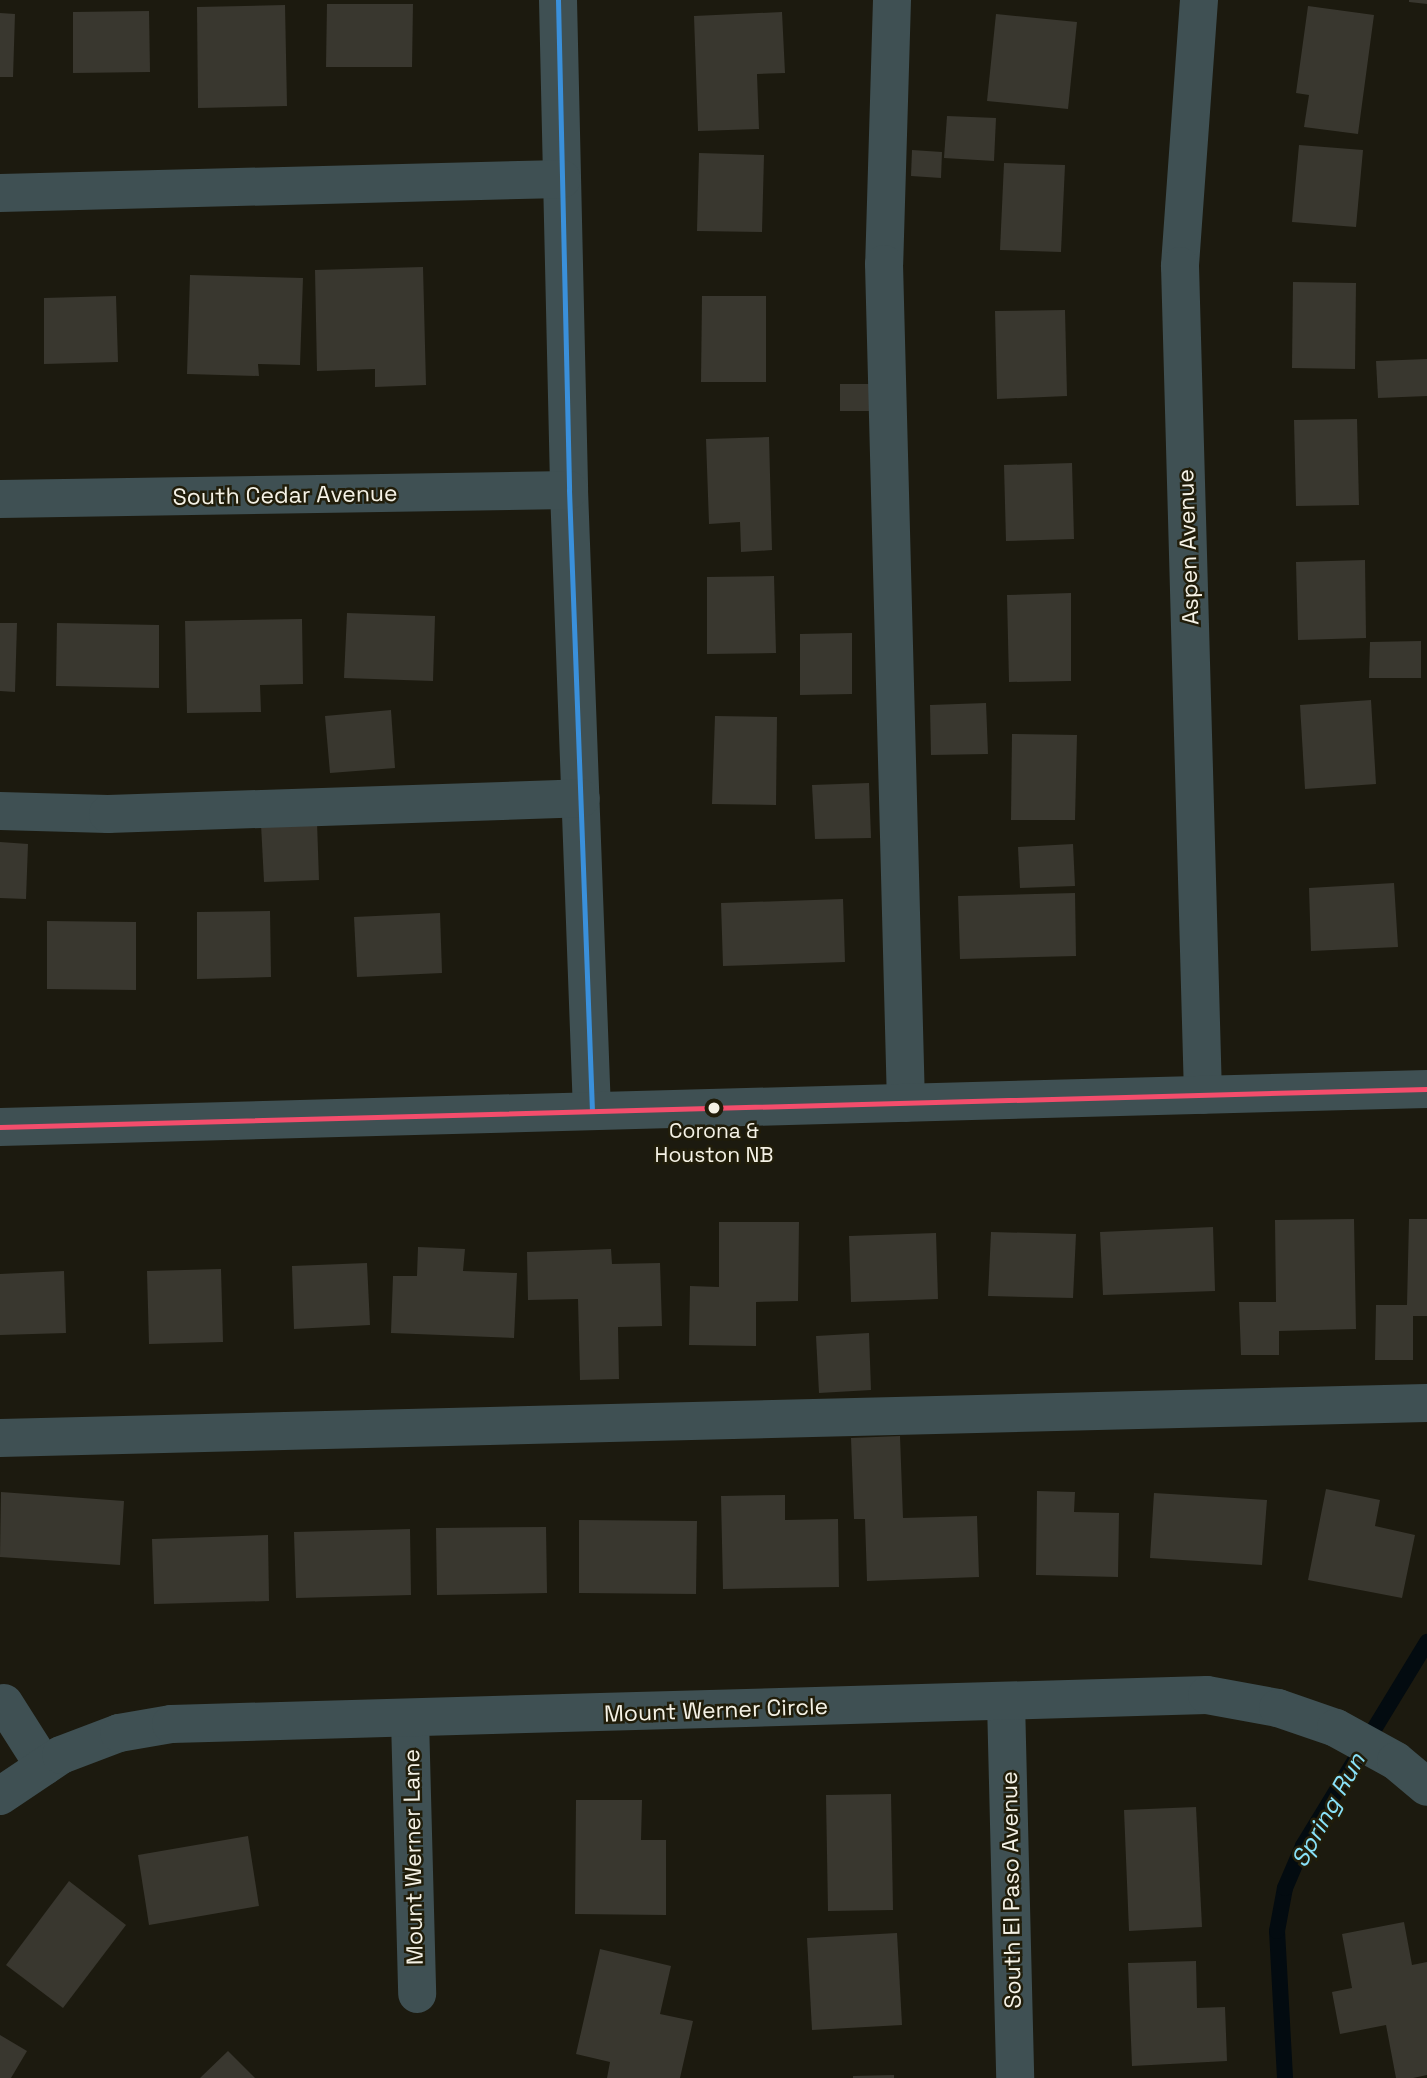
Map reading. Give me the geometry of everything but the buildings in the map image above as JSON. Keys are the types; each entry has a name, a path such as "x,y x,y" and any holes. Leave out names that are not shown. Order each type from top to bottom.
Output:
{"street":[{"path":"558,0 569,490 593,1111"},
{"path":"892,0 884,264 906,1103"},
{"name":"Aspen Avenue","path":"1199,0 1180,266 1203,1095"},
{"path":"0,193 562,179"},
{"name":"South Cedar Avenue","path":"0,499 569,490"},
{"path":"0,811 108,814 581,798"},
{"path":"0,1126 1427,1088"},
{"path":"0,1438 1427,1403"},
{"name":"Mount Werner Circle","path":"0,1796 44,1766 119,1733 171,1724 1207,1695 1278,1708 1336,1728 1396,1760 1427,1787"},
{"name":"South El Paso Avenue","path":"1006,1701 1014,2078"},
{"path":"4,1703 44,1766"},
{"name":"Mount Werner Lane","path":"410,1719 416,1994"}],"waterway":[{"name":"Spring Run","path":"1285,2078 1277,1931 1285,1888 1303,1846 1427,1642"}],"transit line":[{"path":"558,0 569,490 592,1111"},
{"path":"0,1127 1427,1089"}],"place":[{"name":"Corona & Houston NB","path":"714,1108"}]}
